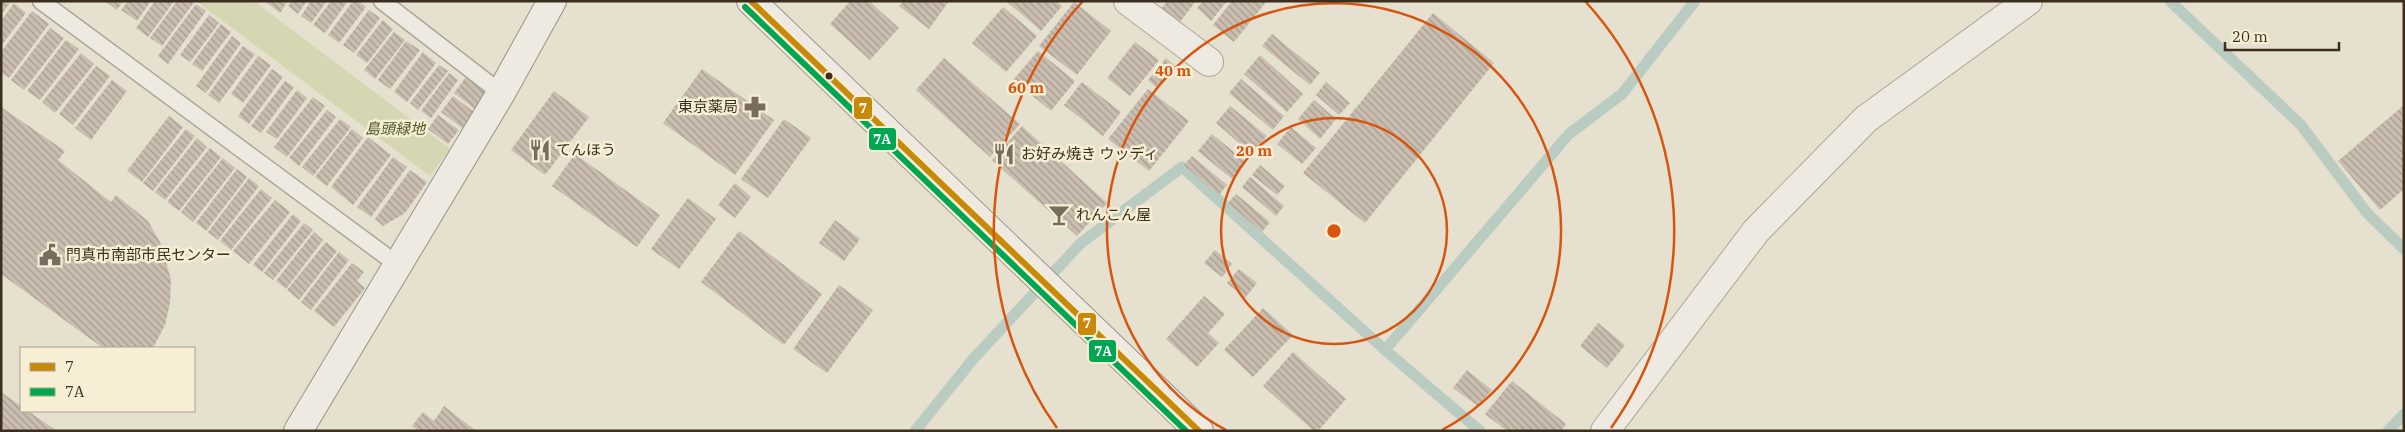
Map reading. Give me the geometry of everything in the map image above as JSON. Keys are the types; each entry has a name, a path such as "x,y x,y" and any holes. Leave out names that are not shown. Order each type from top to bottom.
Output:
{"street":[{"path":"298,431 501,93 552,1"},
{"path":"751,1 1199,431"},
{"path":"1128,1 1209,62"},
{"path":"1605,431 1756,231 1776,210 1866,119 2028,1"}],"lane":[{"path":"41,1 398,265"},
{"path":"382,1 501,93"}],"green space":[{"name":"島頭緑地","path":"196,1 254,1 450,149 430,176"}],"building":[{"path":"1,1 10,3 1,15"},
{"path":"105,1 123,1 117,10"},
{"path":"128,1 151,1 137,21 121,10"},
{"path":"155,1 174,1 148,37 136,28"},
{"path":"177,1 195,1 162,46 150,38"},
{"path":"268,1 288,1 280,13 267,3"},
{"path":"292,1 307,1 298,14 288,6"},
{"path":"311,1 327,1 311,23 301,16"},
{"path":"331,1 348,1 325,33 313,25"},
{"path":"353,1 358,1 366,7 339,43 328,35"},
{"path":"850,1 869,1 899,28 870,60 830,24"},
{"path":"903,1 949,1 929,29 899,6"},
{"path":"1006,1 1056,1 1062,6 1041,31"},
{"path":"1167,1 1196,1 1176,27 1158,13"},
{"path":"1203,1 1227,1 1211,21 1197,8"},
{"path":"1232,1 1267,1 1234,42 1213,25"},
{"path":"1074,2 1111,31 1077,75 1039,46"},
{"path":"14,3 26,13 1,46 1,21"},
{"path":"196,4 206,11 168,64 158,56"},
{"path":"1003,7 1037,36 1006,72 972,43"},
{"path":"369,10 380,18 354,53 343,45"},
{"path":"32,11 49,24 9,78 1,73 1,52"},
{"path":"1433,13 1494,63 1365,223 1303,173"},
{"path":"209,15 219,23 190,62 180,55"},
{"path":"383,20 393,29 367,63 356,55"},
{"path":"221,24 231,32 202,71 192,64"},
{"path":"50,28 64,38 24,90 11,80"},
{"path":"394,32 405,40 375,79 364,70"},
{"path":"1272,34 1320,73 1310,85 1262,46"},
{"path":"232,36 241,43 206,93 196,86"},
{"path":"66,40 79,49 40,100 27,91"},
{"path":"406,41 420,50 390,89 378,80"},
{"path":"1135,42 1159,60 1130,96 1107,78"},
{"path":"243,46 255,54 219,103 208,95"},
{"path":"1038,51 1075,81 1051,111 1013,80"},
{"path":"423,52 436,63 407,102 394,92"},
{"path":"81,53 94,64 55,113 42,102"},
{"path":"1260,55 1303,94 1287,112 1244,74"},
{"path":"258,56 271,65 243,103 231,94"},
{"path":"944,58 1020,124 990,157 916,90"},
{"path":"1166,58 1175,66 1157,88 1148,80"},
{"path":"439,65 448,71 418,110 410,103"},
{"path":"96,66 110,76 73,125 59,114"},
{"path":"272,69 283,77 249,124 238,116"},
{"path":"702,69 774,120 735,175 663,123"},
{"path":"449,73 458,80 431,118 421,111"},
{"path":"466,77 488,94 476,110 454,93"},
{"path":"1241,79 1284,116 1273,130 1229,93"},
{"path":"112,80 127,91 91,140 75,128"},
{"path":"285,81 294,87 261,133 251,126"},
{"path":"1082,82 1121,112 1103,136 1064,105"},
{"path":"1326,82 1350,103 1339,115 1316,95"},
{"path":"1148,89 1189,121 1149,171 1108,139"},
{"path":"297,90 307,98 277,139 266,132"},
{"path":"554,91 589,117 545,175 511,150"},
{"path":"453,96 474,112 462,128 441,112"},
{"path":"313,97 325,106 287,157 274,147"},
{"path":"1314,100 1336,119 1320,139 1298,119"},
{"path":"2404,105 2404,189 2380,210 2338,161"},
{"path":"1230,106 1267,136 1252,154 1216,123"},
{"path":"1,107 65,151 58,160 111,202 116,195 148,221 160,242 171,279 170,303 165,325 154,347 102,347 1,274"},
{"path":"327,110 336,117 299,166 289,158"},
{"path":"438,115 459,130 448,144 428,129"},
{"path":"169,116 183,127 142,182 127,171"},
{"path":"340,119 351,127 313,176 302,167"},
{"path":"784,119 811,138 768,198 741,179"},
{"path":"1022,126 1107,203 1077,236 992,160"},
{"path":"1291,127 1316,148 1302,164 1277,144"},
{"path":"186,129 195,136 153,191 143,183"},
{"path":"352,129 363,138 327,186 315,177"},
{"path":"1212,134 1246,162 1232,179 1198,151"},
{"path":"368,137 391,155 353,205 331,187"},
{"path":"197,138 207,147 165,200 155,192"},
{"path":"210,148 221,157 179,211 167,202"},
{"path":"575,154 660,215 637,247 552,186"},
{"path":"1192,156 1227,185 1219,195 1184,165"},
{"path":"393,157 407,167 371,217 357,207"},
{"path":"223,158 235,168 193,222 181,212"},
{"path":"1260,165 1285,186 1277,195 1252,175"},
{"path":"237,169 247,177 206,231 196,223"},
{"path":"410,170 427,182 405,213 383,226 375,219"},
{"path":"1250,177 1284,206 1276,216 1242,187"},
{"path":"249,178 259,186 218,240 208,232"},
{"path":"735,183 751,197 735,218 718,205"},
{"path":"261,189 272,198 231,250 220,241"},
{"path":"1236,194 1270,222 1262,232 1228,203"},
{"path":"688,198 716,219 679,269 651,249"},
{"path":"275,200 290,212 249,264 233,251"},
{"path":"293,214 301,221 262,272 253,265"},
{"path":"835,220 860,239 844,261 819,243"},
{"path":"304,223 313,230 273,280 264,273"},
{"path":"739,231 822,294 784,345 701,282"},
{"path":"314,232 323,240 286,289 276,281"},
{"path":"326,242 337,251 299,300 287,290"},
{"path":"1215,250 1232,264 1222,277 1204,263"},
{"path":"339,252 349,260 311,310 301,302"},
{"path":"352,263 364,272 357,281 365,288 334,327 314,311"},
{"path":"1239,269 1257,283 1245,298 1227,283"},
{"path":"839,285 873,310 827,373 793,349"},
{"path":"1204,296 1225,314 1208,333 1219,343 1197,367 1166,339"},
{"path":"1263,308 1293,335 1253,377 1224,350"},
{"path":"1598,323 1625,345 1607,368 1580,346"},
{"path":"1293,352 1346,399 1318,431 1314,431 1263,386"},
{"path":"1467,370 1492,390 1478,406 1453,388"},
{"path":"1512,381 1566,424 1561,431 1507,431 1485,414"},
{"path":"1,392 20,405 20,412 29,412 57,431 4,431 1,429"},
{"path":"444,406 476,431 419,431 412,426 423,412 434,421"}],"waterway":[{"path":"1385,350 1569,134 1622,94 1695,1"},
{"path":"2170,1 2301,125 2367,213 2404,249"},
{"path":"915,431 974,358 1081,243 1182,167 1385,350 1480,431"},
{"path":"2388,431 2404,414"}],"transit line":[{"name":"7","path":"751,1 1199,431"},
{"name":"7A","path":"745,7 1186,431"}],"place":[{"name":"東京薬局","path":"755,107"},
{"name":"てんほう","path":"540,150"},
{"name":"お好み焼き ウッディ","path":"1004,154"},
{"name":"れんこん屋","path":"1059,215"},
{"name":"門真市南部市民センター","path":"50,255"}]}
